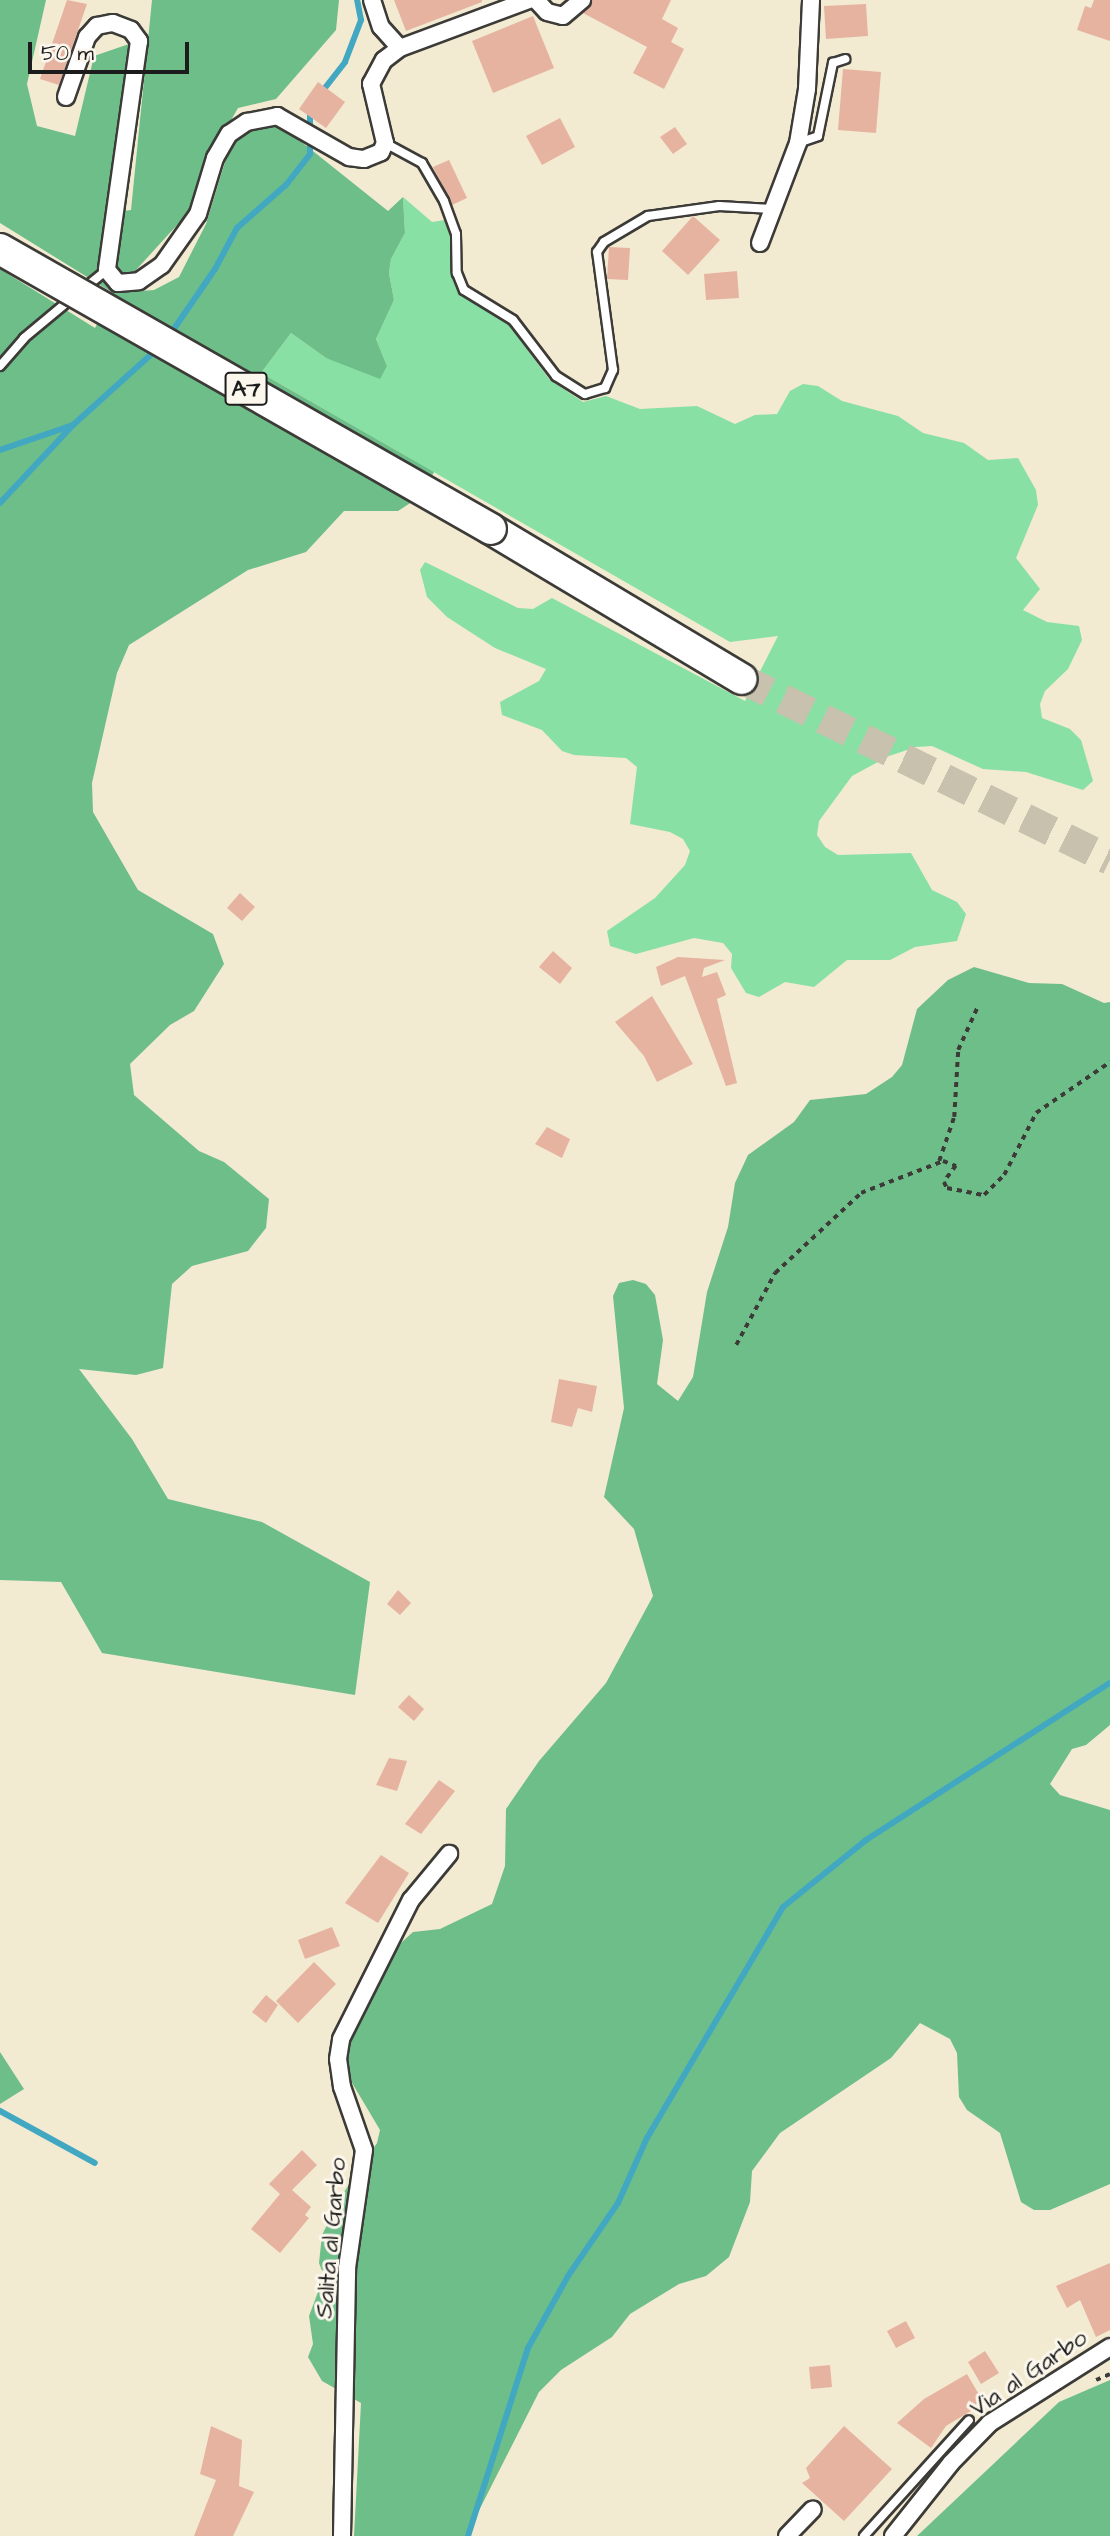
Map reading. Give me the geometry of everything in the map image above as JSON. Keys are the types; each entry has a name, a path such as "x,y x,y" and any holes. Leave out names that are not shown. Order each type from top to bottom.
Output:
{"highway":[{"name":"A7","path":"0,249 491,529 742,679"}],"street":[{"path":"372,0 381,27 400,48"},
{"path":"66,97 87,37 97,26 113,23 131,30 139,41 107,270 118,283 139,281 162,265 198,214 215,158 229,134 247,121 277,116 349,157 364,159 381,152 385,143 371,84 384,60 400,48 529,0"},
{"path":"536,0 547,12 563,16 582,0"},
{"path":"760,243 776,207 798,143 807,89 811,0"},
{"name":"Salita al Garbo","path":"342,2536 347,2267 364,2150 342,2087 338,2059 341,2039 411,1900 449,1854"},
{"name":"Via al Garbo","path":"893,2536 951,2463 990,2423 1110,2347"},
{"path":"787,2536 813,2509"}],"lane":[{"path":"798,143 818,136 833,63 845,59"},
{"path":"385,143 422,163 444,201 456,234 457,273 464,290 513,320 556,376 585,394 605,388 613,370 597,252 604,242 648,216 690,208 766,212 776,207"},
{"path":"0,366 24,338 107,270"},
{"path":"864,2536 969,2420"}],"path":[{"path":"939,1161 954,1117 958,1050 978,1006"},
{"path":"736,1345 775,1273 820,1226 877,1183 939,1161 954,1165 945,1186 984,1195 1004,1175 1036,1113 1110,1062"}],"green space":[{"path":"0,0 46,0 27,84 37,126 75,136 94,56 129,44 108,213 131,210 152,0 339,0 336,30 276,99 238,108 212,153 188,213 115,293 154,290 179,277 206,224 225,162 235,142 254,127 279,124 388,211 403,197 405,233 391,259 389,273 394,300 376,339 387,366 380,379 326,358 291,333 261,373 434,472 421,496 398,511 344,511 306,552 248,570 129,645 117,673 92,783 93,812 138,890 213,934 224,964 194,1011 170,1025 130,1064 134,1095 199,1151 224,1162 269,1199 266,1228 248,1251 192,1266 172,1284 163,1368 136,1375 79,1369 132,1439 168,1499 262,1522 370,1582 355,1695 102,1653 61,1582 0,1580 0,269 95,328 113,293 0,223"},
{"path":"403,197 432,222 445,220 451,239 451,275 460,295 509,325 549,379 583,402 606,396 640,409 697,406 735,424 755,415 777,414 790,391 803,384 818,386 842,401 898,416 923,433 964,443 988,460 1018,458 1036,490 1038,505 1016,558 1040,589 1023,610 1047,622 1079,626 1082,640 1068,669 1045,691 1040,704 1042,718 1070,729 1081,740 1093,781 1083,790 1026,772 983,769 932,746 916,747 889,756 852,776 819,821 817,835 825,847 838,855 911,853 932,890 957,902 966,914 957,941 915,947 890,960 847,960 814,987 785,982 759,997 746,993 731,968 732,954 723,943 694,938 636,954 610,946 607,931 655,898 685,865 690,851 683,839 670,832 630,824 637,767 626,758 574,755 562,751 542,730 502,715 500,702 539,681 546,669 495,648 447,617 427,597 420,570 425,562 518,608 533,609 552,598 745,701 778,636 730,642 261,373 291,333 326,358 387,366 376,339 394,300 389,273 391,259 405,233"},
{"path":"974,967 1029,983 1062,984 1104,1003 1110,1002 1110,1725 1086,1745 1072,1749 1050,1784 1060,1795 1110,1810 1110,2184 1050,2210 1034,2210 1021,2202 1000,2133 967,2110 959,2097 957,2053 950,2039 920,2023 891,2058 780,2133 752,2171 750,2202 729,2257 706,2276 679,2284 630,2314 612,2337 561,2370 539,2392 466,2536 354,2536 361,2403 322,2381 308,2357 313,2344 309,2316 324,2276 319,2263 322,2235 342,2195 377,2143 380,2130 345,2071 348,2030 402,1942 413,1932 440,1929 492,1904 505,1866 506,1809 539,1761 606,1683 653,1596 634,1529 604,1497 624,1408 613,1296 619,1283 633,1280 646,1284 655,1295 663,1340 657,1384 678,1401 693,1377 707,1292 728,1227 735,1183 748,1155 794,1122 810,1100 866,1094 892,1077 902,1065 917,1009 948,980"},
{"path":"0,2052 24,2089 0,2104"},
{"path":"1110,2380 1110,2536 917,2536 1059,2402"}],"building":[{"path":"67,0 87,4 59,85 40,79"},
{"path":"394,0 482,0 482,2 406,31"},
{"path":"592,0 671,0 662,19 678,28 671,42 684,49 664,89 633,73 647,47 583,13"},
{"path":"1094,0 1110,0 1110,41 1077,30 1085,6 1091,8"},
{"path":"866,4 868,36 826,39 824,6"},
{"path":"533,16 554,68 493,93 472,41"},
{"path":"843,69 881,72 876,133 838,130"},
{"path":"318,82 345,102 326,128 299,109"},
{"path":"560,118 575,147 542,165 526,136"},
{"path":"675,127 687,144 673,154 660,137"},
{"path":"449,160 467,198 452,205 433,167"},
{"path":"693,216 720,240 688,275 662,251"},
{"path":"609,247 630,248 628,280 607,279"},
{"path":"737,271 739,298 706,300 704,274"},
{"path":"240,893 255,907 242,921 227,908"},
{"path":"553,951 572,968 560,984 539,967"},
{"path":"678,957 725,960 704,968 702,977 717,972 726,995 717,999 737,1083 726,1086 685,976 661,986 656,967"},
{"path":"652,996 693,1064 657,1082 644,1056 615,1022"},
{"path":"547,1127 570,1139 562,1158 535,1144"},
{"path":"559,1379 597,1386 592,1412 578,1408 572,1427 551,1422"},
{"path":"398,1590 411,1603 400,1615 387,1604"},
{"path":"409,1695 424,1709 414,1721 398,1707"},
{"path":"389,1758 407,1761 397,1791 376,1785"},
{"path":"439,1780 455,1791 421,1834 405,1824"},
{"path":"381,1855 409,1873 378,1923 345,1903"},
{"path":"332,1927 340,1946 305,1959 298,1940"},
{"path":"314,1962 336,1984 298,2023 276,2001"},
{"path":"266,1995 278,2005 266,2023 252,2012"},
{"path":"302,2150 317,2165 292,2190 311,2207 305,2215 309,2218 280,2253 251,2229 280,2194 269,2184"},
{"path":"1110,2263 1110,2330 1096,2337 1080,2300 1067,2308 1056,2286"},
{"path":"906,2321 915,2338 896,2348 887,2331"},
{"path":"985,2351 999,2373 981,2384 968,2362"},
{"path":"830,2365 832,2387 811,2389 809,2367"},
{"path":"967,2374 984,2403 946,2426 931,2448 897,2423 924,2399"},
{"path":"211,2426 242,2440 239,2486 254,2492 233,2536 194,2536 216,2480 200,2474"},
{"path":"844,2426 892,2469 844,2521 802,2483 810,2478 806,2468"}],"waterway":[{"path":"321,93 345,62 361,20 357,0"},
{"path":"169,336 215,269 237,228 286,185 310,154 310,107"},
{"path":"0,450 73,425 157,349"},
{"path":"0,503 73,425"},
{"path":"468,2536 528,2348 568,2276 618,2203 647,2138 783,1907 866,1840 1110,1683"},
{"path":"0,2111 95,2163"}],"tunnel":[{"path":"742,679 1110,860"}]}
